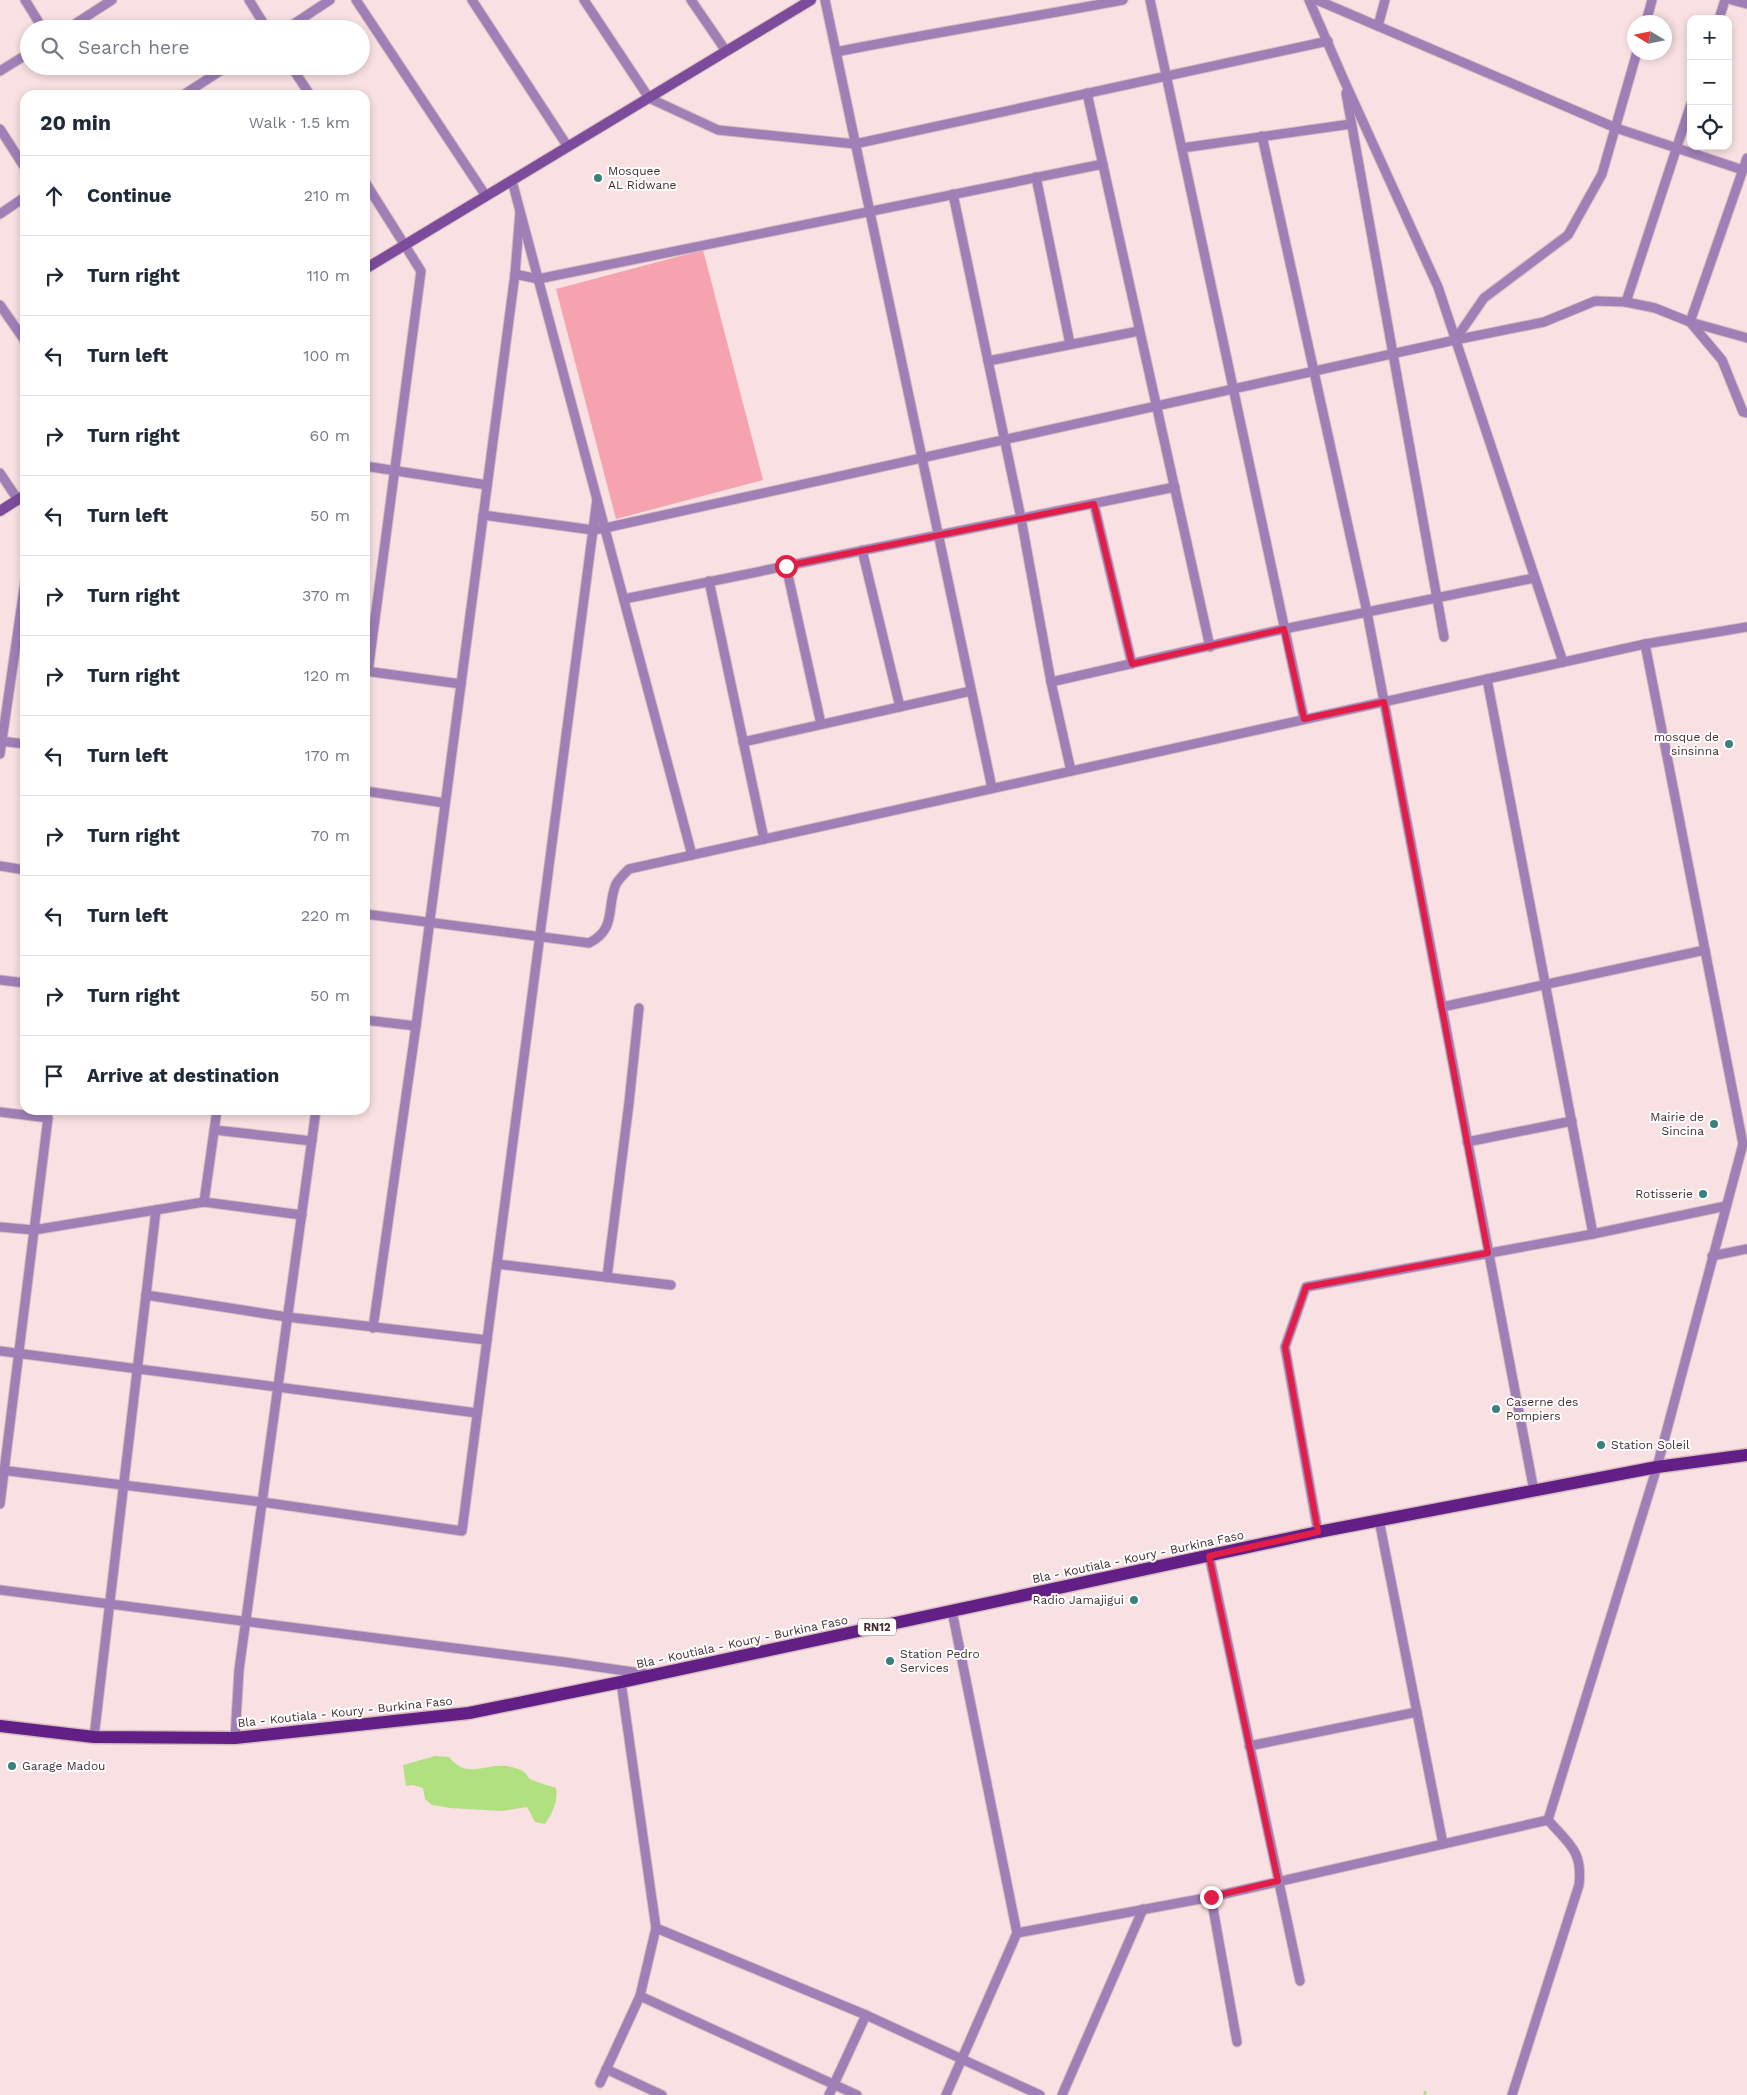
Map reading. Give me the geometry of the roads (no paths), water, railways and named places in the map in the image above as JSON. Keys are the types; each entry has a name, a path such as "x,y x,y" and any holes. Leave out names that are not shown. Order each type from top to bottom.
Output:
{"main road":[{"name":"Bla - Koutiala - Koury - Burkina Faso","path":"0,1726 94,1737 235,1738 469,1712 621,1682 1318,1532 1656,1468 1747,1455"}],"street":[{"path":"25,0 37,20"},
{"path":"81,20 112,0"},
{"path":"249,0 261,20"},
{"path":"300,20 330,0"},
{"path":"356,0 369,20"},
{"path":"472,0 568,147"},
{"path":"584,0 649,98 718,130 855,144 1328,41"},
{"path":"692,0 726,51"},
{"path":"370,266 726,51 798,3 811,0"},
{"path":"825,0 992,788"},
{"path":"836,52 1123,0"},
{"path":"1150,0 1304,719"},
{"path":"1310,0 1343,78 1438,287 1563,662"},
{"path":"1317,0 1616,128 1743,170"},
{"path":"1378,26 1385,0"},
{"path":"1648,15 1652,0"},
{"path":"1720,15 1725,0"},
{"path":"1732,0 1747,4"},
{"path":"370,21 486,196"},
{"path":"0,71 20,59"},
{"path":"1455,340 1484,298 1568,235 1602,174 1636,60"},
{"path":"196,90 216,75"},
{"path":"297,75 307,90"},
{"path":"1343,78 1444,637"},
{"path":"1087,93 1210,647"},
{"path":"1626,302 1691,105"},
{"path":"1182,148 1351,124"},
{"path":"0,129 20,160"},
{"path":"1262,136 1367,612 1534,1491"},
{"path":"1690,322 1747,158"},
{"path":"515,274 538,278 1102,164"},
{"path":"1036,177 1070,344"},
{"path":"512,180 692,855"},
{"path":"370,190 421,271 370,643"},
{"path":"953,194 1070,771"},
{"path":"0,214 20,200"},
{"path":"374,1328 484,515 515,274 520,212"},
{"path":"484,515 593,530 605,528 1393,353 1544,322 1594,302 1626,302 1655,308 1690,322 1747,338"},
{"path":"0,305 20,334"},
{"path":"1690,322 1722,360 1743,412 1747,414"},
{"path":"988,361 1139,331"},
{"path":"370,467 487,485"},
{"path":"0,473 20,496"},
{"path":"624,599 1174,487"},
{"path":"0,511 20,498"},
{"path":"2,1471 262,1502 462,1531 597,499"},
{"path":"1094,504 1132,664"},
{"path":"862,550 900,707"},
{"path":"786,566 821,724"},
{"path":"1051,682 1284,629 1534,578"},
{"path":"709,581 764,839"},
{"path":"370,915 589,943 601,936 607,925 616,883 629,869 1644,644 1747,628"},
{"path":"0,754 20,637"},
{"path":"1548,1820 1656,1468 1712,1256 1745,1144 1644,644"},
{"path":"370,672 461,684"},
{"path":"1487,679 1593,1234"},
{"path":"743,742 971,691"},
{"path":"1,741 20,743"},
{"path":"370,792 446,803"},
{"path":"0,866 20,869"},
{"path":"1442,1007 1705,950"},
{"path":"0,980 20,982"},
{"path":"607,1277 639,1008"},
{"path":"370,1021 416,1026"},
{"path":"0,1112 20,1114"},
{"path":"0,1504 2,1471 19,1354 48,1118 24,1115"},
{"path":"204,1202 216,1115"},
{"path":"235,1738 239,1670 315,1115"},
{"path":"1467,1142 1572,1122"},
{"path":"214,1130 312,1141"},
{"path":"0,1227 34,1230 204,1202 302,1215"},
{"path":"1318,1532 1285,1347 1306,1287 1593,1234 1726,1206"},
{"path":"94,1737 156,1210"},
{"path":"1712,1256 1747,1249"},
{"path":"497,1264 670,1285"},
{"path":"146,1296 287,1317 487,1340"},
{"path":"0,1351 477,1413"},
{"path":"1379,1520 1443,1844"},
{"path":"1209,1556 1300,1981"},
{"path":"0,1590 564,1662 652,1675"},
{"path":"946,2095 1017,1933 952,1610"},
{"path":"600,2083 640,1996 656,1928 621,1682"},
{"path":"1249,1746 1417,1712"},
{"path":"1017,1933 1211,1897 1548,1820"},
{"path":"1512,2095 1579,1885 1580,1871 1576,1851 1548,1820"},
{"path":"1211,1897 1237,2042"},
{"path":"1062,2095 1143,1909"},
{"path":"656,1928 866,2015 1040,2095"},
{"path":"640,1996 857,2095"},
{"path":"829,2095 866,2015"},
{"path":"606,2069 662,2095"}],"place":[{"name":"Mosquee AL Ridwane","path":"598,178"},
{"name":"mosque de sinsinna","path":"1729,744"},
{"name":"Mairie de Sincina","path":"1714,1124"},
{"name":"Rotisserie","path":"1703,1194"},
{"name":"Caserne des Pompiers","path":"1496,1409"},
{"name":"Station Soleil","path":"1601,1445"},
{"name":"Radio Jamajigui","path":"1134,1600"},
{"name":"Station Pedro Services","path":"890,1661"},
{"name":"Garage Madou","path":"12,1766"}]}
